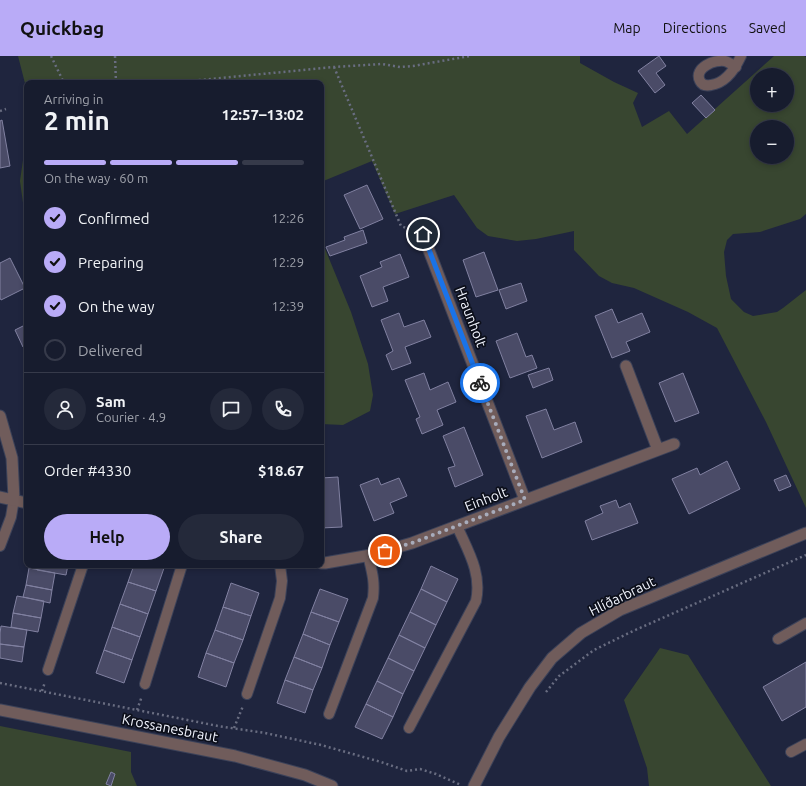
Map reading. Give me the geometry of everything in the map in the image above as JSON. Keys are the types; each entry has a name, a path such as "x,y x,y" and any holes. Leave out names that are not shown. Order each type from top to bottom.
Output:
{"street":[{"name":"Hraunholt","path":"423,234 525,500"},
{"path":"626,366 658,450"},
{"path":"0,416 12,458 14,499"},
{"name":"Einholt","path":"324,563 368,555 412,543 674,444"},
{"path":"0,497 24,502"},
{"name":"Hlíðarbraut","path":"474,786 499,737 530,687 552,658 581,633 620,610 806,533"},
{"name":"Krossanesbraut","path":"0,710 235,756 305,775 332,786"}],"lane":[{"path":"736,67 741,56"},
{"path":"0,546 11,517 14,499"},
{"path":"409,728 476,601 479,590 478,578 474,563 457,526"},
{"path":"329,714 373,598 374,577 368,555"},
{"path":"48,670 82,568"},
{"path":"145,684 181,568"},
{"path":"247,694 280,598 282,580 280,568"},
{"path":"778,639 806,623"},
{"path":"791,752 806,744"}],"path":[{"path":"51,56 62,80"},
{"path":"115,56 116,80"},
{"path":"200,80 334,67 382,64 400,67 413,66 470,56"},
{"path":"334,67 401,226 423,234"},
{"path":"0,111 6,109"},
{"path":"544,694 559,676 594,650 633,630 806,555"},
{"path":"0,683 321,745 407,771 420,770 436,774 463,786"},
{"path":"234,728 247,694"}],"green space":[{"path":"18,56 580,56 580,63 614,82 638,93 633,103 642,127 669,111 687,134 750,78 750,112 794,112 794,68 761,68 774,56 806,57 806,214 800,219 760,232 733,234 727,240 724,252 726,276 731,299 744,312 753,316 777,312 806,290 806,508 766,422 717,328 688,312 634,288 612,283 599,276 574,250 574,231 536,239 517,241 488,236 477,228 454,195 395,214 372,161 324,181 324,80 24,80"},
{"path":"24,153 24,210 20,181"},
{"path":"324,246 351,312 368,364 373,395 370,411 343,425 324,424"},
{"path":"660,648 688,655 771,786 649,786 647,768 624,700"},
{"path":"0,726 131,752 131,772 137,786 0,786"}],"building":[{"path":"659,56 666,66 656,73 665,85 655,93 638,71"},
{"path":"701,95 715,110 706,118 692,103"},
{"path":"2,120 10,166 0,168 0,121"},
{"path":"367,185 383,219 360,229 344,195"},
{"path":"363,230 367,243 330,256 326,247 345,240 344,237"},
{"path":"484,252 498,290 476,297 463,260"},
{"path":"400,254 409,277 383,287 388,301 372,307 360,276 382,267 380,262"},
{"path":"10,258 24,286 24,288 1,300 0,298 0,263"},
{"path":"521,283 527,301 506,309 499,290"},
{"path":"612,309 618,323 642,313 650,332 626,342 630,351 612,358 595,316"},
{"path":"399,313 404,327 424,320 431,337 405,347 411,363 392,370 386,355 393,351 381,320"},
{"path":"24,326 24,347 23,347 15,330"},
{"path":"517,333 526,357 532,355 537,368 510,378 496,341"},
{"path":"549,368 553,380 533,388 528,375"},
{"path":"424,373 430,390 448,382 456,402 437,410 443,425 422,434 416,419 420,417 405,380"},
{"path":"683,373 699,413 675,422 659,383"},
{"path":"546,409 554,430 575,422 582,442 542,458 526,416"},
{"path":"464,427 483,475 455,487 448,468 455,466 443,436"},
{"path":"727,461 740,489 689,514 672,479 697,468 700,475"},
{"path":"786,475 791,486 779,491 774,480"},
{"path":"338,477 342,527 324,528 324,478"},
{"path":"378,478 381,485 399,478 407,496 390,503 394,513 374,521 360,485"},
{"path":"616,500 619,508 630,503 638,523 592,540 585,521 603,513 600,506"},
{"path":"431,566 458,579 447,602 421,589"},
{"path":"29,568 55,573 52,590 26,585"},
{"path":"37,568 67,568 66,575 37,570"},
{"path":"133,568 164,568 156,591 128,582"},
{"path":"128,582 156,591 148,614 120,604"},
{"path":"231,583 259,593 251,616 223,607"},
{"path":"26,585 52,590 50,603 23,597"},
{"path":"320,589 348,599 339,622 311,612"},
{"path":"421,589 447,602 436,625 410,612"},
{"path":"17,596 44,601 41,618 13,613"},
{"path":"120,604 148,614 140,637 112,627"},
{"path":"223,607 251,616 243,640 215,630"},
{"path":"311,612 339,622 330,645 303,634"},
{"path":"410,612 436,625 425,648 399,635"},
{"path":"13,613 41,618 38,632 11,627"},
{"path":"1,626 27,630 24,647 0,644"},
{"path":"112,627 140,637 132,660 104,650"},
{"path":"215,630 243,640 234,663 206,653"},
{"path":"303,634 330,645 322,668 294,657"},
{"path":"399,635 425,648 414,671 388,658"},
{"path":"0,644 24,647 22,662 0,658"},
{"path":"104,650 132,660 124,683 96,673"},
{"path":"206,653 234,663 226,687 198,677"},
{"path":"294,657 322,668 313,690 285,680"},
{"path":"388,658 414,671 403,694 377,681"},
{"path":"806,662 806,707 782,721 763,687"},
{"path":"285,680 313,690 305,713 277,703"},
{"path":"377,681 403,694 393,717 366,704"},
{"path":"366,704 393,717 382,739 355,727"},
{"path":"111,772 115,774 111,786 106,784"}],"way so far":[{"path":"385,551 412,543 525,500 480,383"}],"route":[{"path":"423,234 480,383"}]}
